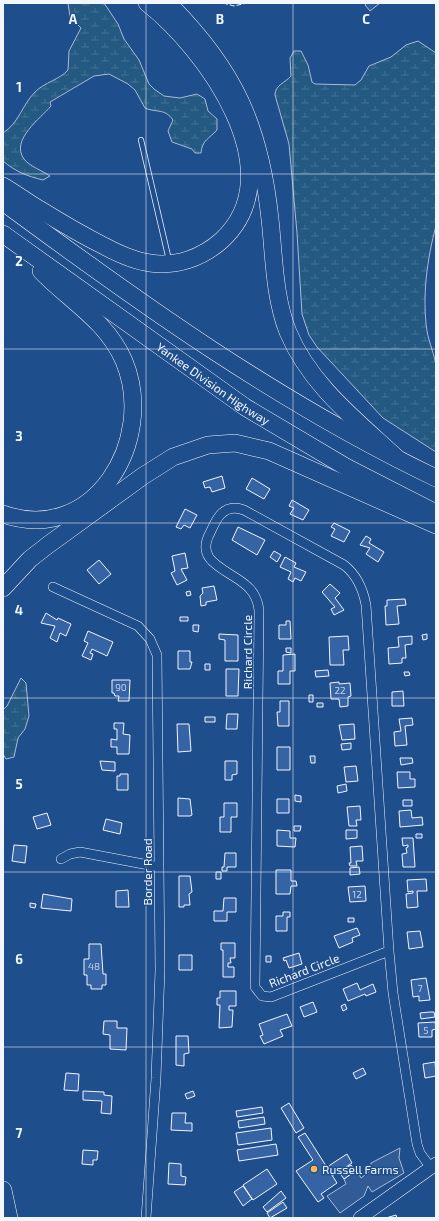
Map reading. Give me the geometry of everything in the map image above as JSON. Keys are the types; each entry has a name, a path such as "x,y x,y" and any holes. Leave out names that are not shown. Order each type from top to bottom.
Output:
{"highway":[{"path":"3,186 73,229 123,255 144,263 169,264 185,261 205,253 215,246 239,220 248,195 250,171 237,124 212,74 185,39 147,3"},
{"path":"168,3 210,49 230,80 250,122 258,147 265,181 281,307 292,339 322,386 398,459"},
{"path":"3,202 123,290 239,367 333,425 436,478"},
{"path":"3,514 23,519 43,519 62,515 84,505 111,480 123,458 132,428 133,416 130,378 122,358 110,336 91,315 58,289 7,237"},
{"name":"Yankee Division Highway","path":"7,237 251,411 346,467 436,513"},
{"path":"3,588 30,559 143,476 173,457 208,445 235,443 269,451 436,525"},
{"path":"3,1190 9,1218"}],"main road":[{"path":"360,1218 433,1166"}],"street":[{"name":"Richard Circle","path":"389,951 271,996 262,996 255,987 259,610 252,591 212,561 206,551 206,539 219,516 227,510 234,508 244,510 337,561 352,572 363,591 366,605 389,951 398,1028 417,1144 433,1166"},
{"name":"Border Road","path":"53,587 138,626 150,639 155,650 157,661 160,970 156,1078 146,1218"},
{"path":"60,859 70,854 80,852 159,867"}],"lane":[{"path":"141,140 169,264"}],"green space":[{"path":"68,3 104,3 118,24 124,39 139,60 149,84 154,89 164,96 180,98 197,94 205,99 208,111 217,119 217,130 204,142 201,153 195,153 192,149 172,142 168,131 173,120 170,116 164,112 145,108 135,90 128,84 109,74 94,76 50,102 51,106 28,130 21,144 21,152 24,159 26,162 50,176 43,180 32,177 17,171 3,161 3,133 17,119 35,92 68,70 69,51 81,28 70,17"},
{"path":"418,41 436,53 436,226 426,278 425,305 427,331 435,362 437,378 436,452 383,418 317,347 309,335 302,314 289,144 275,95 278,86 291,76 290,58 294,51 301,51 308,65 312,82 315,84 355,85 361,80 369,66 391,57 406,45"},
{"path":"21,678 26,683 29,716 25,729 18,738 14,757 6,759 3,754 3,710 7,706"}],"shaded area":[{"path":"367,3 380,3 370,11 365,5"},
{"path":"400,1148 399,1158 404,1173 372,1192 368,1186 364,1196 340,1213 327,1196 346,1184 344,1179 357,1170 361,1178 370,1171 371,1163"}],"building":[{"path":"222,476 225,488 212,492 210,487 205,488 203,482"},
{"path":"252,478 270,489 264,499 246,489"},
{"path":"292,500 309,510 303,520 290,514 294,508 289,506"},
{"path":"185,509 197,515 190,528 184,525 181,529 176,527"},
{"path":"334,523 350,531 344,542 331,536 335,529 331,527"},
{"path":"238,527 265,540 257,555 232,540"},
{"path":"366,536 371,539 369,543 384,552 378,562 366,554 370,548 360,545"},
{"path":"274,551 281,555 277,562 270,557"},
{"path":"185,553 188,568 181,569 187,580 177,585 171,573 175,571 172,556"},
{"path":"285,557 296,563 294,567 306,572 301,581 295,578 293,582 288,579 291,572 280,567"},
{"path":"99,560 111,574 99,584 87,570"},
{"path":"330,584 340,593 335,598 344,610 334,615 331,609 335,607 322,592"},
{"path":"214,586 217,600 206,602 206,605 201,606 200,596 203,593 202,588"},
{"path":"190,591 191,595 187,596 186,592"},
{"path":"405,599 406,605 397,606 399,624 386,625 385,606 387,606 387,600"},
{"path":"46,613 57,620 58,618 71,624 66,636 60,633 57,642 50,638 55,626 41,623"},
{"path":"180,617 188,617 188,621 180,621"},
{"path":"286,621 290,621 291,639 279,639 279,625 286,625"},
{"path":"193,625 199,625 198,632 193,631"},
{"path":"88,631 113,642 107,656 92,649 90,653 93,654 91,660 82,656 88,643 84,641"},
{"path":"219,634 238,635 238,661 225,661 225,640 219,639"},
{"path":"427,634 427,639 423,640 422,635"},
{"path":"348,636 349,650 343,650 344,665 330,665 329,637"},
{"path":"412,636 412,644 405,645 406,658 402,658 402,663 389,664 388,648 399,647 398,637"},
{"path":"286,648 291,648 291,653 286,652"},
{"path":"178,651 190,651 190,662 192,662 190,669 178,669"},
{"path":"295,654 295,671 290,671 290,684 278,684 278,671 283,671 283,655"},
{"path":"205,664 210,664 210,670 205,670"},
{"path":"226,669 239,669 238,696 226,696"},
{"path":"328,670 329,676 316,677 315,671"},
{"path":"404,672 409,672 410,675 405,676"},
{"path":"112,680 130,680 129,701 118,701 119,696 115,696 114,693 112,693"},
{"path":"339,682 339,684 350,683 351,696 348,697 348,706 340,707 339,699 331,699 330,683"},
{"path":"403,691 404,706 392,706 392,692"},
{"path":"309,695 313,695 313,702 309,702"},
{"path":"280,701 289,701 289,726 278,726 277,712 280,712"},
{"path":"317,703 323,703 323,707 317,707"},
{"path":"227,714 238,714 237,729 226,729"},
{"path":"205,717 215,717 215,722 205,722"},
{"path":"412,718 413,725 405,726 407,745 395,746 394,732 401,731 399,719"},
{"path":"114,723 124,723 123,734 130,735 129,754 117,754 117,747 111,747 111,739 117,740 117,729 114,729"},
{"path":"177,724 189,724 191,751 178,752"},
{"path":"354,724 355,739 342,740 339,725"},
{"path":"351,743 351,749 342,750 341,744"},
{"path":"277,747 290,747 290,770 277,770"},
{"path":"310,756 315,756 315,763 311,763"},
{"path":"400,758 412,758 413,763 401,765"},
{"path":"100,761 115,762 115,771 102,770"},
{"path":"225,761 237,761 237,774 232,775 232,780 225,780"},
{"path":"356,766 358,781 346,782 344,767"},
{"path":"397,772 410,772 410,779 415,779 415,787 398,788"},
{"path":"120,774 128,774 128,790 117,790 117,776 120,776"},
{"path":"346,784 347,791 338,793 337,786"},
{"path":"295,795 301,796 301,802 295,801"},
{"path":"178,798 190,799 192,815 178,816"},
{"path":"277,799 289,799 289,813 277,813"},
{"path":"403,800 412,800 412,806 403,806"},
{"path":"224,803 237,803 237,817 231,817 231,832 220,832 220,817 224,817"},
{"path":"360,806 361,820 356,820 357,826 349,826 347,807"},
{"path":"411,810 412,818 422,817 423,825 400,827 399,811"},
{"path":"47,813 51,825 37,829 33,817"},
{"path":"106,819 122,823 120,834 103,830"},
{"path":"294,826 301,826 300,831 294,831"},
{"path":"277,830 290,831 290,838 296,838 295,847 277,846"},
{"path":"346,830 357,830 357,838 346,839"},
{"path":"416,834 422,834 422,838 416,838"},
{"path":"402,838 413,838 415,867 403,867 402,854 407,853 406,848 408,845 403,846"},
{"path":"14,845 27,846 25,863 12,861"},
{"path":"362,846 363,861 356,861 357,866 350,866 350,847"},
{"path":"225,853 236,853 236,867 227,867 227,871 222,871 222,867 224,867"},
{"path":"359,867 360,874 350,875 350,868"},
{"path":"276,870 291,870 291,881 296,881 297,886 291,886 290,894 276,894"},
{"path":"216,872 221,872 221,879 216,879"},
{"path":"179,876 190,876 192,892 189,894 190,905 184,905 184,907 179,907"},
{"path":"426,879 427,891 417,891 418,907 407,908 406,894 413,893 413,891 408,892 407,880"},
{"path":"365,886 366,901 350,902 348,887"},
{"path":"128,890 129,907 116,907 116,891"},
{"path":"43,894 72,899 71,911 41,908"},
{"path":"224,898 236,898 236,912 227,912 227,921 214,921 214,911 223,911"},
{"path":"30,903 36,904 35,908 30,907"},
{"path":"283,912 290,912 290,917 287,917 287,931 276,931 276,916 283,916"},
{"path":"348,918 354,918 354,922 348,922"},
{"path":"357,928 360,935 352,938 353,942 339,948 334,936"},
{"path":"420,931 423,947 409,949 407,932"},
{"path":"221,943 235,943 235,958 230,958 231,963 228,963 228,967 234,967 234,977 223,977 223,950 221,950"},
{"path":"89,944 101,944 103,974 106,974 106,985 102,985 102,989 91,989 91,985 87,985 87,975 84,975 84,959 89,959"},
{"path":"299,953 302,964 289,968 286,960 284,961 283,958"},
{"path":"179,955 192,955 192,970 179,970"},
{"path":"266,956 271,956 271,962 266,962"},
{"path":"426,978 430,1000 419,1001 419,996 413,997 411,980"},
{"path":"357,983 360,990 373,984 376,992 366,996 365,994 348,1001 343,989"},
{"path":"220,991 236,991 236,1006 229,1006 229,1010 233,1010 232,1027 219,1028 220,1005 217,1005 217,998 220,998"},
{"path":"313,1002 317,1012 304,1017 300,1007"},
{"path":"345,1004 347,1009 343,1011 341,1006"},
{"path":"434,1012 435,1017 421,1019 420,1013"},
{"path":"287,1014 292,1026 280,1030 283,1036 264,1044 260,1036 263,1035 259,1024"},
{"path":"104,1021 117,1021 117,1028 127,1028 126,1050 110,1049 110,1035 103,1034"},
{"path":"435,1022 436,1029 432,1030 432,1037 419,1037 418,1023"},
{"path":"176,1036 188,1036 189,1053 184,1054 184,1066 176,1065"},
{"path":"435,1062 436,1076 425,1078 423,1064"},
{"path":"363,1068 366,1074 356,1079 353,1073"},
{"path":"66,1073 79,1074 78,1091 64,1090"},
{"path":"83,1091 104,1092 104,1095 112,1096 111,1114 101,1113 102,1101 83,1100"},
{"path":"193,1091 195,1096 187,1099 185,1094"},
{"path":"289,1103 304,1128 296,1133 281,1108"},
{"path":"262,1107 263,1113 237,1117 236,1111"},
{"path":"172,1113 186,1113 185,1123 192,1123 192,1131 171,1130"},
{"path":"264,1117 265,1124 239,1128 238,1121"},
{"path":"271,1128 272,1140 238,1145 236,1133"},
{"name":"Russell Farms","path":"305,1133 337,1183 321,1194 324,1198 318,1202 296,1171 313,1160 298,1137"},
{"path":"276,1144 278,1155 239,1161 237,1150"},
{"path":"83,1150 98,1151 97,1160 93,1160 93,1165 82,1164"},
{"path":"347,1154 352,1163 332,1176 327,1167"},
{"path":"169,1163 181,1164 181,1176 186,1177 185,1185 168,1184"},
{"path":"351,1165 355,1171 344,1179 339,1172"},
{"path":"267,1169 277,1184 253,1200 243,1185"},
{"path":"243,1186 252,1199 243,1206 234,1192"},
{"path":"281,1191 286,1198 267,1212 263,1207"},
{"path":"283,1202 287,1208 270,1218 267,1213"},
{"path":"396,1215 397,1218 386,1218"}],"fence":[{"path":"223,3 234,6 247,3"}],"place":[{"name":"Russell Farms","path":"314,1169"}]}
